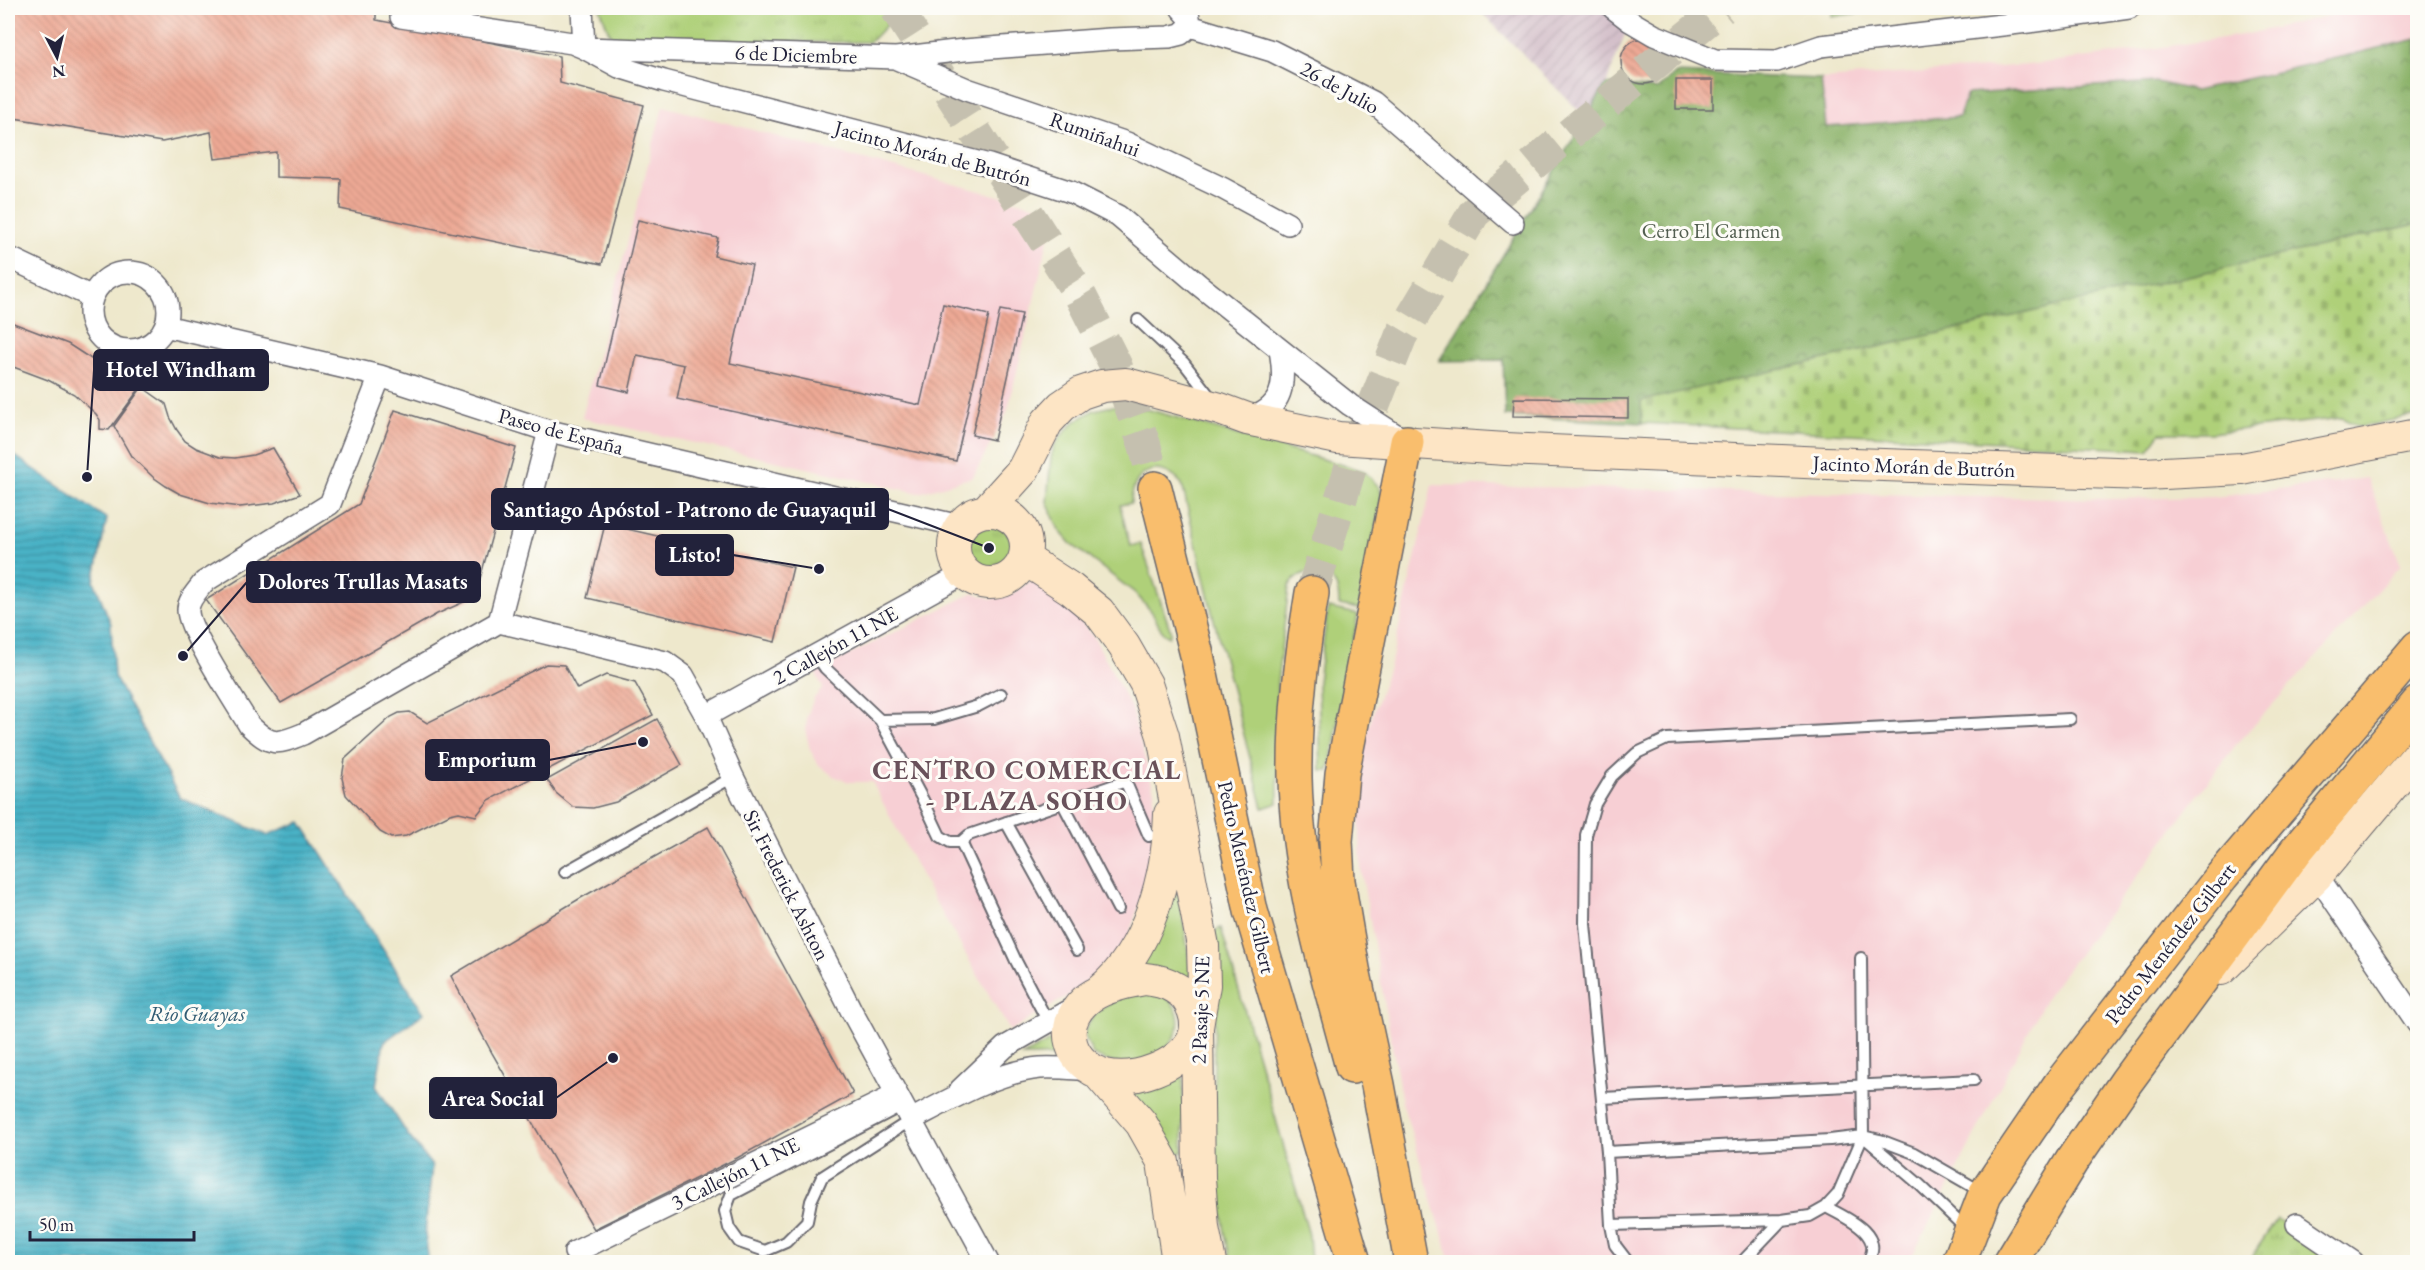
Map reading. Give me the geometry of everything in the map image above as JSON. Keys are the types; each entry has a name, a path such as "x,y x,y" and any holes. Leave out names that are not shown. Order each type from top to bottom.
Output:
{"main road":[{"path":"1407,442 1342,774 1336,841 1338,881 1353,969 1378,1084 1408,1263"},
{"name":"Pedro Menéndez Gilbert","path":"1155,488 1197,655 1251,911 1354,1263"},
{"path":"1312,593 1300,666 1296,719 1295,780 1306,878 1331,988 1408,1263"},
{"name":"Pedro Menéndez Gilbert","path":"1959,1263 1985,1194 2060,1084 2222,876 2418,647"},
{"path":"2010,1263 2073,1159 2180,1009 2296,851 2418,703"},
{"path":"1311,1113 1318,1201 1329,1240 1330,1263"},
{"path":"1935,1263 1985,1194"}],"street":[{"path":"582,8 584,48"},
{"path":"1613,8 1654,35 1715,60 1777,61 1821,46 2129,8"},
{"name":"6 de Diciembre","path":"401,17 572,44 584,48 896,58 964,50 1169,37 1181,34 1185,17"},
{"name":"26 de Julio","path":"1185,17 1272,51 1373,102 1513,223"},
{"name":"Jacinto Morán de Butrón","path":"584,48 619,67 664,81 989,165 1071,192 1118,216 1350,405 1407,442"},
{"name":"Rumiñahui","path":"896,58 967,89 1126,143 1222,188 1288,224"},
{"path":"8,257 92,297"},
{"path":"132,272 144,275 154,281 165,296 168,314 165,326 158,338 147,346 134,350 120,349 108,344 98,335 92,323 90,310 92,297 108,278 120,273 132,272"},
{"name":"Paseo de España","path":"165,326 380,376 549,431 973,518"},
{"path":"1233,414 1264,412 1277,400 1282,377 1280,350"},
{"path":"380,376 330,504 204,582 195,594 188,610 193,629 249,725 262,738 280,743 303,734 499,622 549,431"},
{"name":"Jacinto Morán de Butrón","path":"973,518 1023,470 1047,422 1062,406 1081,393 1102,386 1126,384 1233,414 1338,438 1662,456 2144,474 2242,469 2418,435"},
{"path":"999,511 1010,516 1019,524 1025,535 1027,547 1025,559 1010,577 999,582 987,583 976,580 965,573 959,565 954,546 973,518 999,511"},
{"name":"2 Pasaje 5 NE","path":"1025,559 1071,589 1099,612 1124,646 1146,684 1168,759 1203,946 1204,985 1197,1027 1199,1178 1203,1228 1210,1263"},
{"name":"2 Callejón 11 NE","path":"706,716 965,573"},
{"name":"Sir Frederick Ashton","path":"499,622 665,662 683,675 706,716 733,777 903,1106 988,1263"},
{"path":"2180,1009 2317,875 2418,755"},
{"name":"2 Pasaje 5 NE","path":"1090,998 1108,984 1126,962 1139,942 1150,916 1170,836 1168,759"},
{"path":"2317,875 2418,1024"},
{"path":"1094,1071 1114,1077 1146,1074 1182,1052 1192,1040 1197,1027 1191,1005 1178,988 1167,983 1145,979 1132,981 1090,998 1074,1018 1070,1036 1072,1050 1078,1060 1094,1071 1141,1124 1162,1162 1178,1263"},
{"name":"3 Callejón 11 NE","path":"951,1099 1005,1047 1090,998"},
{"name":"3 Callejón 11 NE","path":"575,1252 903,1106 951,1099 1015,1072 1041,1068 1094,1071"},
{"path":"2297,1224 2353,1263"}],"lane":[{"path":"1138,320 1233,414"},
{"path":"816,655 825,668 880,720 940,836 950,842 961,842 969,835 1123,782 1127,785 1149,836"},
{"path":"880,720 934,719 978,706 1001,694"},
{"path":"1628,1263 1614,1245 1611,1225 1607,1152 1585,924 1586,835 1595,804 1603,789 1624,764 1637,753 1667,739 2070,719"},
{"path":"565,872 733,777"},
{"path":"1062,802 1118,909"},
{"path":"1006,822 1077,950"},
{"path":"961,842 1016,961 1048,1022"},
{"path":"1611,1225 1782,1220 1810,1216 1826,1207 1838,1194 1863,1136 1861,958"},
{"path":"1602,1098 1974,1080"},
{"path":"903,1106 822,1177 811,1201 807,1221 786,1242 765,1251 739,1242 729,1228 724,1211 731,1195 903,1106"},
{"path":"1607,1152 1830,1140 1863,1136 1914,1153 1985,1194"},
{"path":"1863,1136 1962,1225"},
{"path":"1826,1207 1855,1222 1867,1233 1871,1249 1867,1263"},
{"path":"1742,1263 1782,1220"}],"shaded area":[{"path":"1477,8 1599,8 1627,29 1606,84 1586,118"},
{"path":"2362,8 2417,8 2417,39 2195,91 2157,82 1959,117 1825,127 1821,79 2028,65 2151,49 2248,34"},
{"path":"663,106 1055,211 1007,413 973,477 919,493 582,418"},
{"path":"2367,478 2401,565 2238,742 2047,996 1909,1262 1451,1262 1402,1102 1361,870 1359,806 1363,743 1392,658 1432,485 2109,499 2217,497"},
{"name":"CENTRO COMERCIAL - PLAZA SOHO","path":"1040,575 1094,637 1131,708 1154,791 1154,846 1144,891 1125,946 1079,989 1010,1031 928,889 872,782 849,782 833,776 819,765 810,750 806,733 807,716 814,698 823,688 815,672 973,593 992,599 1010,595"}],"green space":[{"path":"600,8 903,8 870,42 616,42 608,30"},
{"path":"1832,8 1891,8 1832,17"},
{"name":"Cerro El Carmen","path":"2417,39 2417,224 1642,401 1642,423 1505,416 1503,360 1439,361 1606,84 1657,89 1676,73 1821,79 1826,127 1959,117 1967,94 2157,82 2195,91"},
{"path":"2417,224 2417,415 2360,427 2342,418 2211,433 2160,433 2148,450 1642,423 1641,401"},
{"path":"1118,405 1136,406 1364,471 1380,488 1382,497 1359,609 1339,605 1336,586 1319,572 1306,573 1289,586 1277,682 1278,803 1263,808 1212,612 1182,484 1174,476 1165,472 1149,471 1136,482 1131,503 1120,505 1130,546 1141,544 1171,632 1169,637 1163,633 1151,611 1135,593 1070,543 1059,530 1047,502 1051,457 1054,446 1062,435 1074,422 1094,410"},
{"path":"990,525 1005,532 1012,547 1005,562 990,569 975,562 968,547 975,532"},
{"path":"1328,608 1358,614 1329,771 1321,771 1318,682"},
{"path":"1175,862 1193,987 1134,970"},
{"path":"1221,928 1309,1235 1311,1262 1231,1262 1223,1223 1215,1145 1217,948 1214,931"},
{"path":"1136,991 1163,993 1175,1006 1179,1023 1170,1044 1150,1058 1126,1064 1107,1061 1093,1055 1084,1034 1087,1025 1104,1007"},
{"path":"1057,1037 1060,1056 1023,1056"},
{"path":"1183,1069 1183,1152 1174,1155 1128,1091"},
{"path":"2277,1219 2336,1262 2248,1262"}],"water":[{"name":"Río Guayas","path":"8,451 107,519 94,581 111,624 114,676 180,798 267,835 301,822 424,1013 384,1042 376,1086 408,1135 432,1166 425,1234 429,1262 8,1262"}],"building":[{"path":"8,8 376,8 376,20 559,56 560,83 644,105 602,264 340,209 341,179 276,177 276,152 215,159 211,132 162,142 8,117"},
{"path":"1644,38 1660,45 1667,61 1660,77 1644,84 1628,77 1621,61 1628,45"},
{"path":"1676,80 1713,80 1713,109 1676,109"},
{"path":"638,220 718,238 714,256 752,265 730,363 920,405 943,304 989,315 956,461 677,399 684,365 637,355 629,392 600,385"},
{"path":"1000,310 1022,314 994,440 972,435"},
{"path":"8,321 68,344 105,368 145,381 109,430 100,429 100,420 96,414 74,394 48,380 8,365"},
{"path":"142,387 166,404 177,430 185,441 196,448 220,457 235,458 273,448 300,494 274,503 240,507 210,503 180,494 166,486 131,456 114,426"},
{"path":"1514,398 1628,399 1628,418 1513,416"},
{"path":"395,410 516,448 475,597 437,614 281,703 206,600 359,504"},
{"path":"605,524 793,567 775,642 587,598"},
{"path":"546,664 564,665 577,689 606,675 635,683 653,715 489,800 476,816 459,812 450,814 406,836 391,838 380,832 346,795 342,778 345,759 391,717 399,713 410,712 427,723"},
{"path":"657,719 682,765 616,802 593,808 573,807 556,793 547,780"},
{"path":"708,827 853,1094 737,1158 594,1229 492,1053 451,976 579,899"}],"tunnel":[{"path":"896,8 1081,297 1116,366 1145,446 1155,488"},
{"path":"1312,593 1354,456 1401,336 1474,213 1722,8"}],"place":[{"name":"Hotel Windham","path":"87,477"},
{"name":"Santiago Apóstol - Patrono de Guayaquil","path":"989,548"},
{"name":"Listo!","path":"819,569"},
{"name":"Dolores Trullas Masats","path":"183,656"},
{"name":"Emporium","path":"643,742"},
{"name":"Area Social","path":"613,1058"}],"district":[{"name":"CENTRO COMERCIAL - PLAZA SOHO","path":"1027,784"}]}
